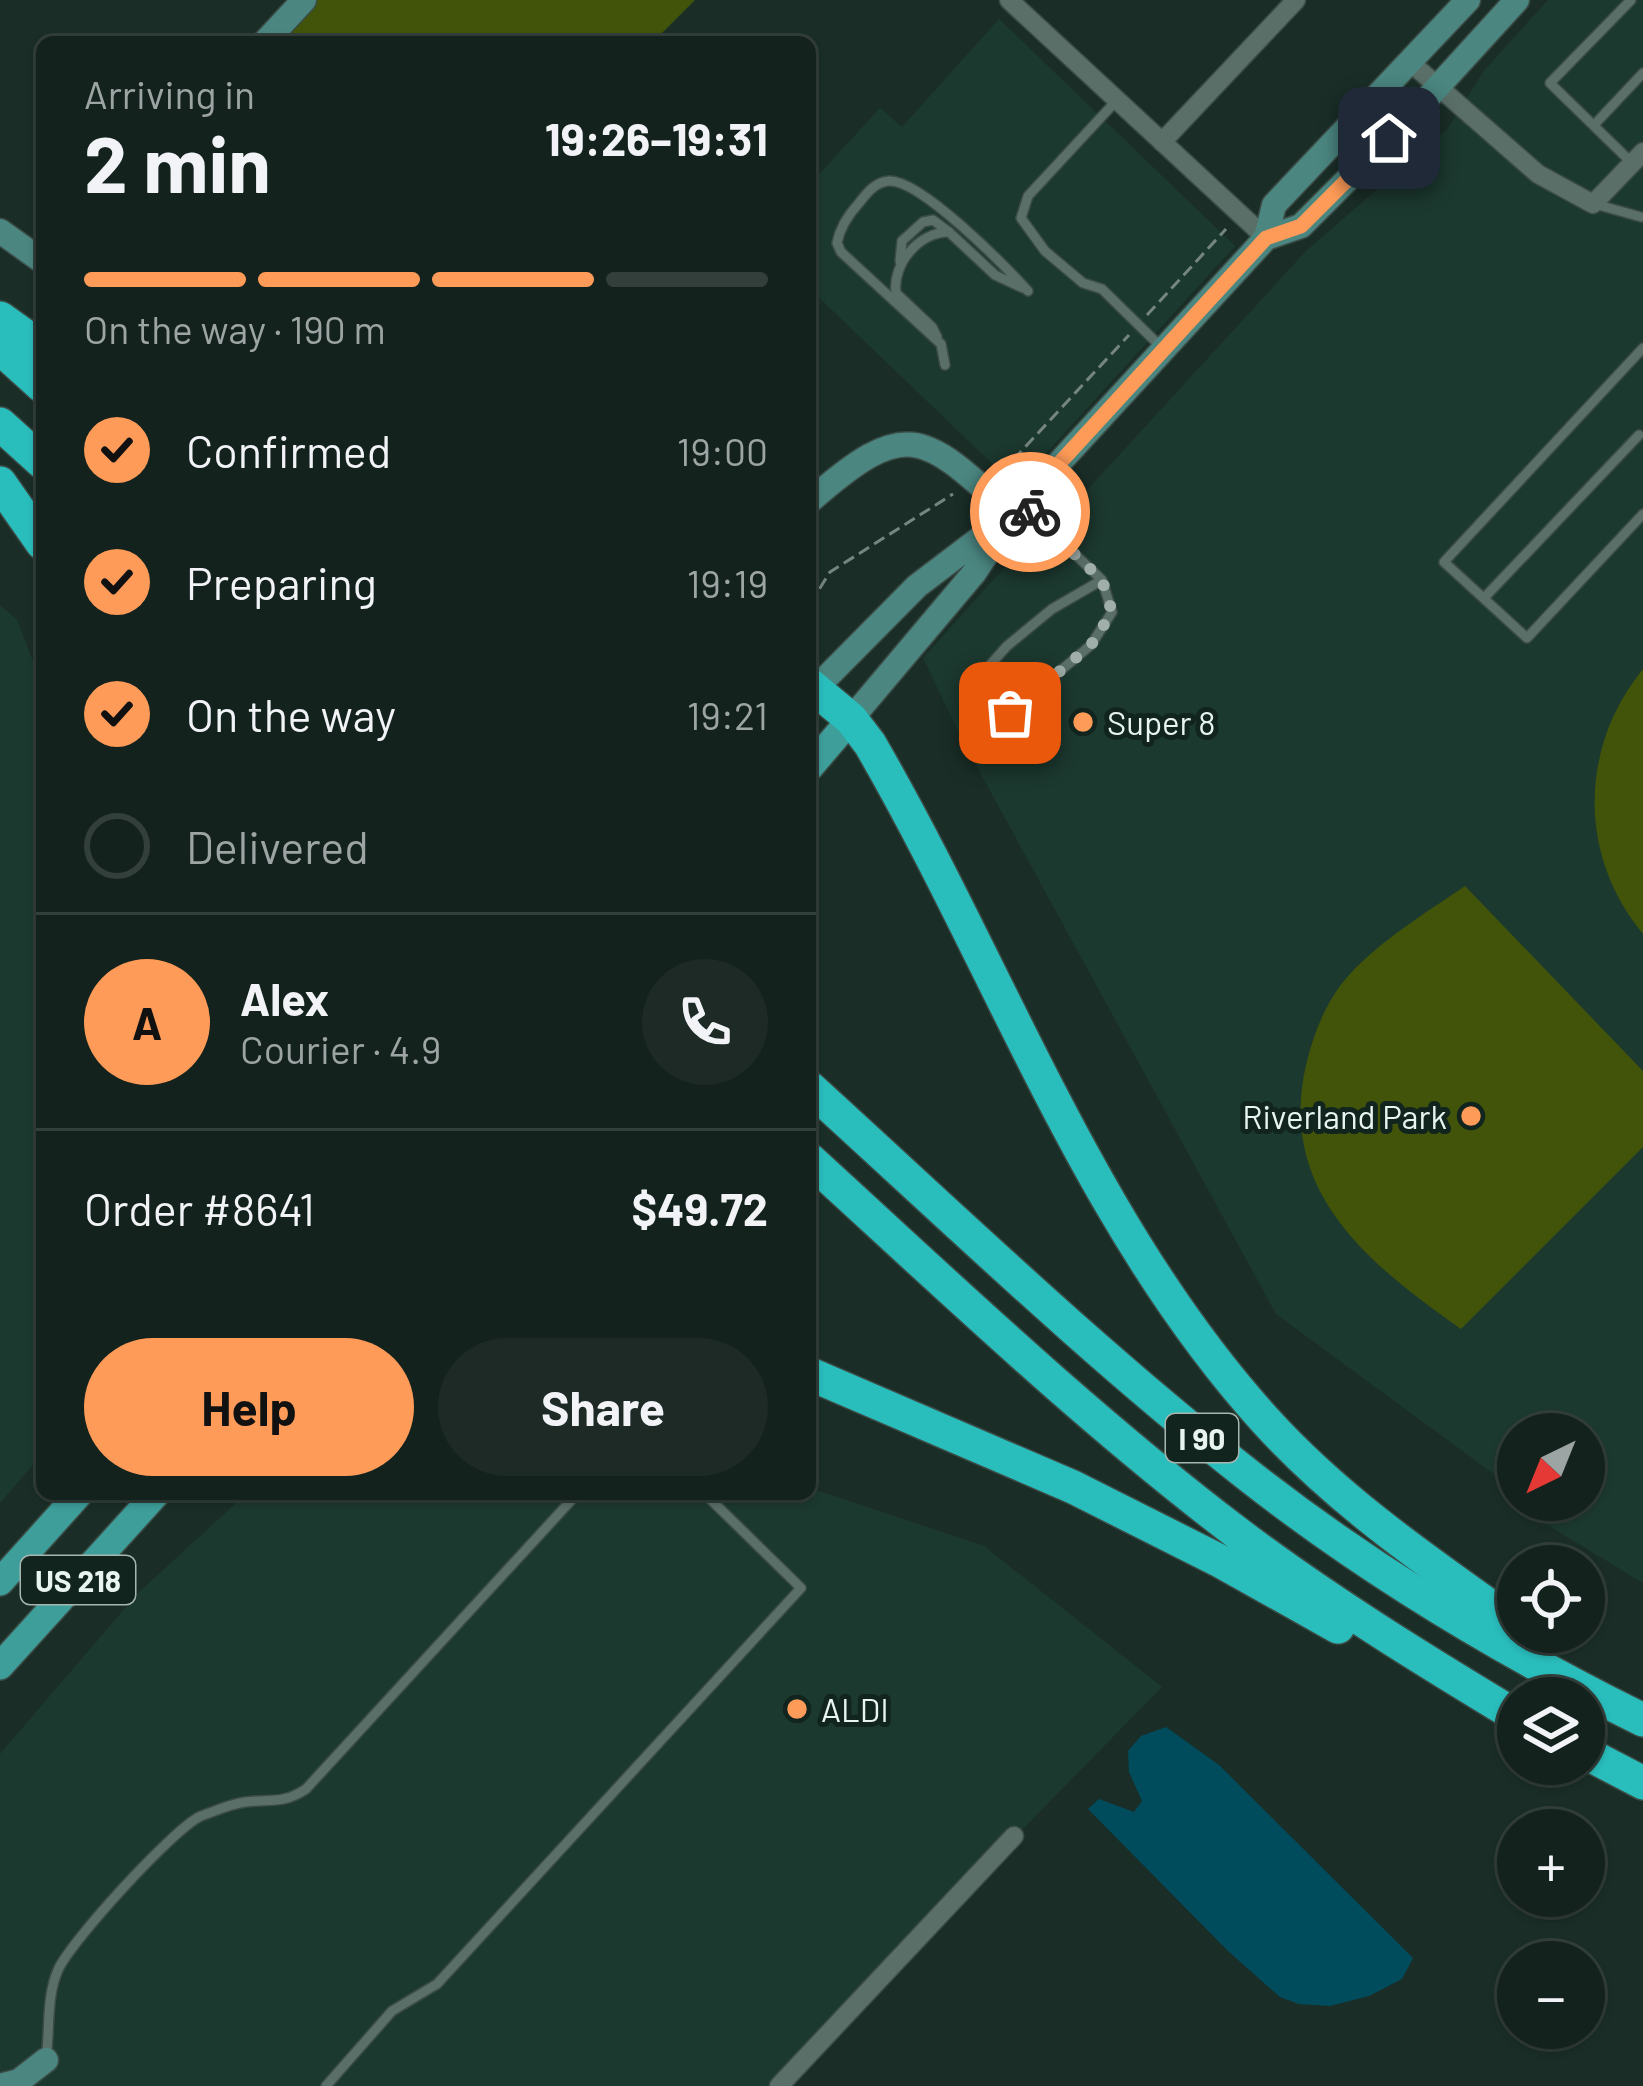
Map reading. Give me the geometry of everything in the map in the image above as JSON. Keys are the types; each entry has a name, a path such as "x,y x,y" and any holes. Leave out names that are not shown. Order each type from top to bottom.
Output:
{"highway":[{"path":"0,318 36,344"},
{"path":"0,348 36,381"},
{"path":"0,424 36,457"},
{"path":"0,483 36,534"},
{"path":"816,692 851,719 886,773 1102,1185 1184,1321 1266,1421 1328,1482 1497,1611"},
{"name":"I 90","path":"816,1093 1158,1402 1251,1478 1457,1619 1643,1720"},
{"name":"I 90","path":"816,1165 1048,1376 1221,1520 1359,1618 1497,1707"},
{"path":"816,1377 1073,1487 1497,1709"},
{"path":"1558,1653 1643,1710"}],"main road":[{"path":"271,36 304,0"},
{"path":"816,759 974,573 1017,509 1266,238 1274,205 1468,0"},
{"path":"1266,238 1301,226 1517,0"},
{"path":"0,231 36,257"},
{"path":"816,497 852,464 892,445 933,449 1017,509"},
{"path":"816,685 917,586 1017,509"},
{"name":"US 218","path":"0,1582 74,1500"},
{"name":"US 218","path":"0,1666 151,1500"},
{"path":"0,2086 19,2081 46,2060"},
{"path":"36,2086 46,2060"}],"street":[{"path":"1009,0 1266,238"},
{"path":"1162,142 1297,0"},
{"path":"1410,62 1538,174 1593,204 1638,157"},
{"path":"779,2086 1014,1836"}],"lane":[{"path":"1630,0 1550,83 1594,125 1638,157"},
{"path":"1594,125 1643,73"},
{"path":"1117,100 1028,196 1021,218 1045,251 1082,283 1102,289 1164,350"},
{"path":"940,344 837,243 850,213 875,185 890,181 911,186 1028,290 995,275 949,232 923,239 900,265 894,278 896,293 932,327 940,344 945,365"},
{"path":"1593,204 1642,220"},
{"path":"1643,348 1444,562 1527,638 1643,514"},
{"path":"1484,598 1642,435"},
{"path":"1017,509 1102,580 1112,612 1091,645 1010,713 982,710 974,683 1007,646 1052,609 1102,580"},
{"path":"46,2060 50,1992 58,1967 113,1900 190,1821 246,1802 277,1803 306,1789 572,1500"},
{"path":"326,2086 383,2019 437,1984 461,1959 800,1588 711,1500"}],"path":[{"path":"816,593 842,563 960,490 1000,474 1240,214"}],"shaded area":[{"path":"1548,0 1643,0 1643,1583 1605,1560 1605,1545 1580,1545 1541,1521 1605,1521 1605,1413 1497,1413 1497,1476 1276,1314 964,743 923,658 1049,518 816,295 816,177 880,108 902,127 999,19 1235,246 1028,473 1068,511 1306,251 1448,128 1483,72"},
{"path":"0,605 17,620 36,669 36,1461 0,1503"},
{"path":"816,1490 984,1546 1162,1687 771,2086 0,2086 0,1754 139,1592 239,1500 816,1500"}],"green space":[{"path":"304,0 695,0 659,36 271,36"},
{"path":"1643,669 1643,934 1607,871 1595,801 1607,732"},
{"name":"Riverland Park","path":"1465,886 1643,1071 1643,1147 1461,1329 1394,1278 1338,1220 1318,1187 1305,1151 1301,1110 1313,1041 1341,985 1390,938"}],"water":[{"path":"1166,1727 1219,1765 1413,1958 1402,1979 1369,1996 1330,2006 1280,1997 1088,1809 1099,1799 1134,1812 1142,1801 1129,1772 1128,1751 1141,1736"}],"way so far":[{"path":"1010,713 1091,645 1112,612 1102,580 1030,512"}],"place":[{"name":"Super 8","path":"1083,722"},
{"name":"Riverland Park","path":"1471,1116"},
{"name":"ALDI","path":"797,1709"}],"route":[{"path":"1030,512 1022,504 1266,238 1301,226 1389,138"}]}
